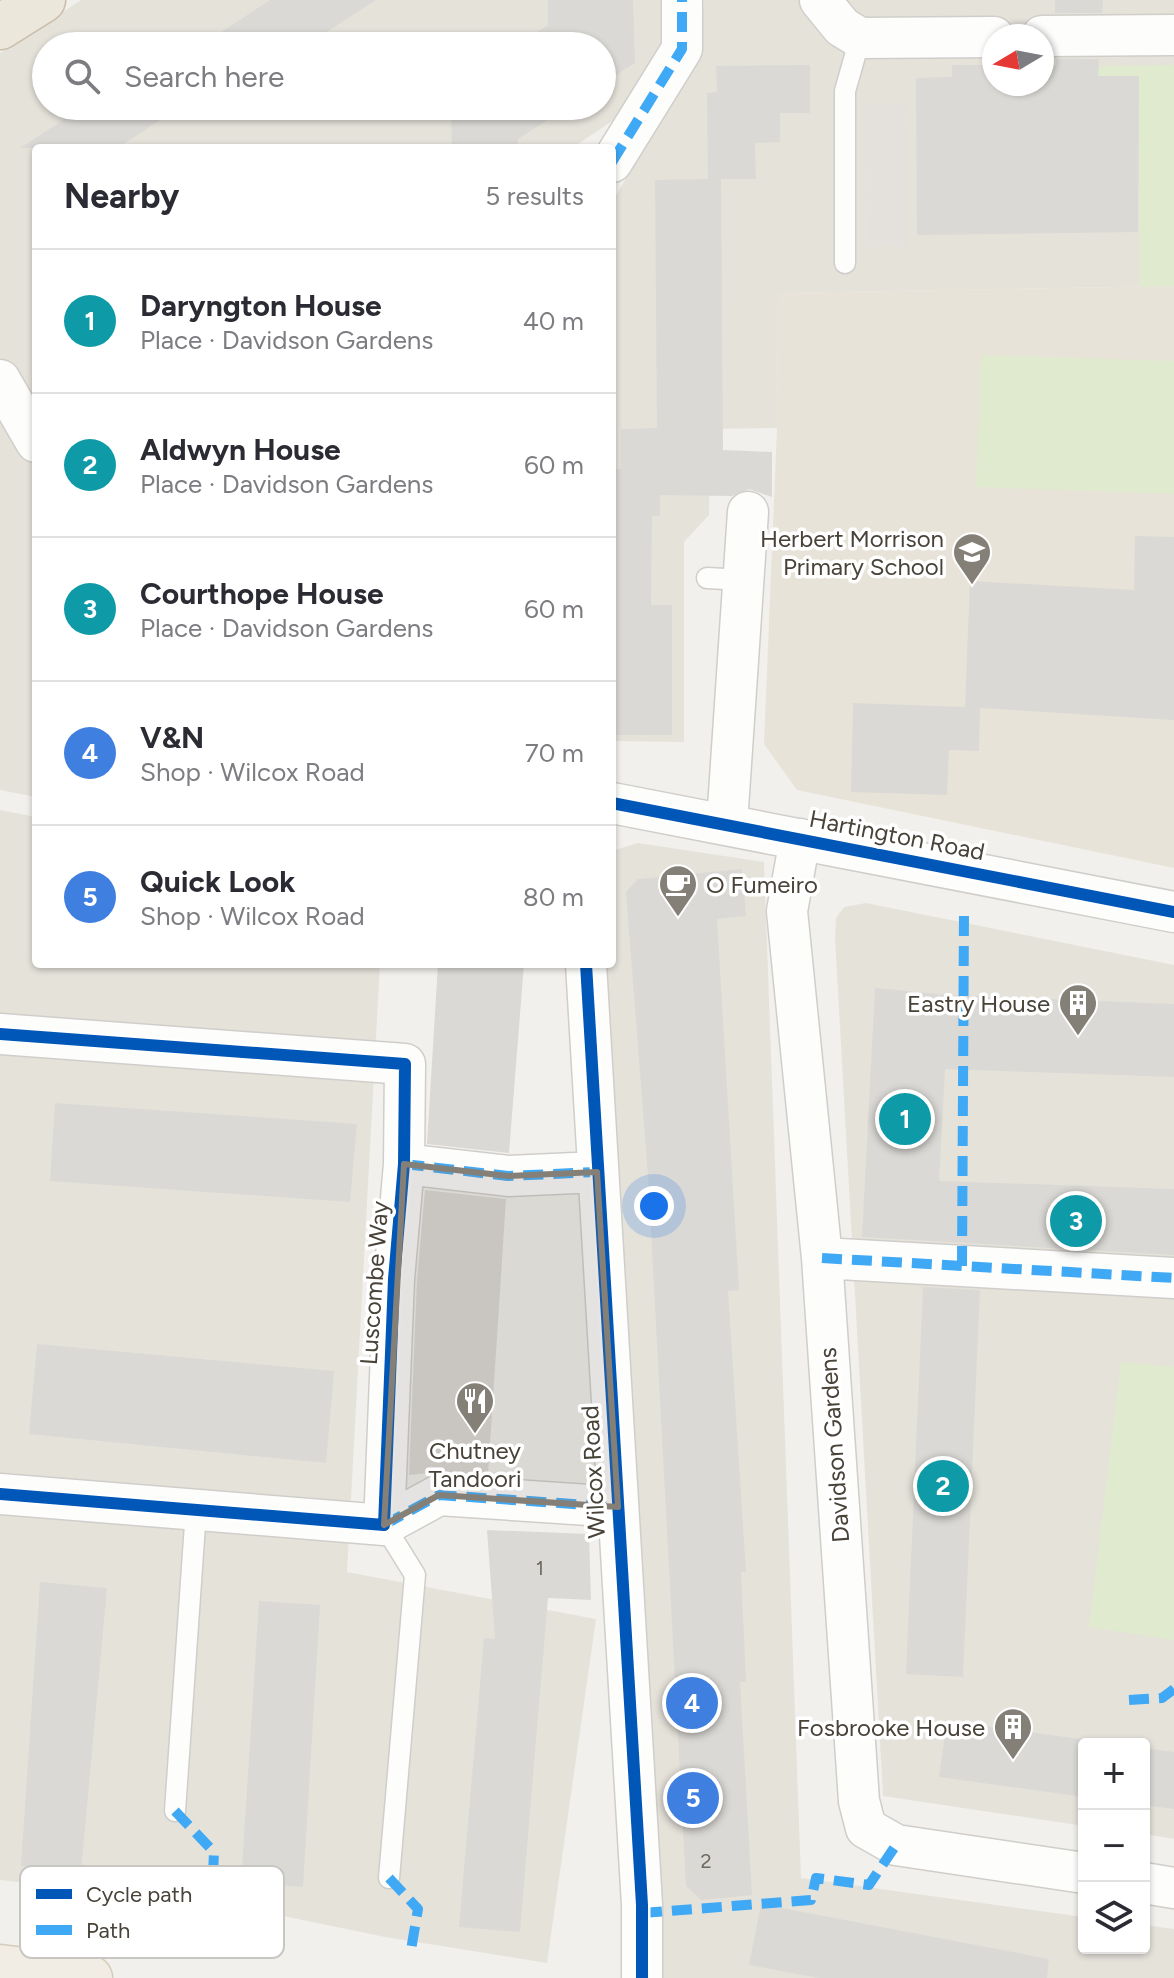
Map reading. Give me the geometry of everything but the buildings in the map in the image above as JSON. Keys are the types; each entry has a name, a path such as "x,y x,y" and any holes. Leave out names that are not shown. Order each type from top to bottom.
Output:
{"highway":[{"path":"0,27 43,0"}],"main road":[{"path":"0,1967 90,1978"}],"street":[{"path":"616,156 682,49 682,0"},
{"path":"820,0 842,27 860,38 982,37"},
{"path":"1054,36 1174,35"},
{"path":"0,380 32,435"},
{"path":"727,823 725,579 748,512"},
{"name":"Hartington Road","path":"616,804 1174,912"},
{"name":"Davidson Gardens","path":"800,839 787,911 822,1258 859,1801 866,1828 896,1845 1078,1872"},
{"name":"Wilcox Road","path":"586,968 642,1905 642,1978"},
{"name":"Luscombe Way","path":"0,1034 405,1064 404,1164 394,1279 384,1525"},
{"path":"404,1164 508,1176 597,1172"},
{"path":"822,1258 1174,1278"},
{"path":"0,1494 384,1525 439,1495 618,1507"},
{"path":"1150,1884 1174,1888"}],"lane":[{"path":"845,263 845,91 860,38"},
{"path":"175,1811 196,1510"},
{"path":"384,1525 415,1575 389,1878"}],"highlighted area":[{"path":"404,1164 508,1176 597,1172 618,1507 439,1495 384,1525"}],"shaded area":[{"path":"81,0 661,0 662,50 627,111 616,118 616,32 32,32"},
{"path":"704,0 1174,0 1174,286 778,293 777,428 710,429 709,515 684,542 684,742 616,741 616,195 701,53"},
{"path":"32,32 32,120 614,120 578,144 32,144 32,796 0,790 0,53"},
{"path":"905,103 908,246 866,247 863,104"},
{"name":"Herbert Morrison Primary School","path":"1174,286 1174,868 797,790 764,744 777,428 778,293"},
{"path":"0,810 32,816 32,968 380,968 347,1572 596,1619 547,1963 385,1937 284,1916 284,1866 20,1866 20,1882 0,1880"},
{"path":"638,843 764,862 801,1878 1078,1916 1078,1954 1150,1954 1150,1926 1174,1929 1174,1978 660,1978 600,968 616,968 616,850"},
{"path":"866,903 1174,965 1174,1839 1150,1835 1150,1738 1078,1738 1078,1825 883,1796 835,937 836,918 844,907"}],"green space":[{"path":"1174,65 1174,286 1139,287 1139,76 1098,76 1099,66"},
{"path":"981,355 1174,361 1174,494 976,487"},
{"path":"1121,1362 1174,1367 1174,1640 1089,1627"}],"marked path":[{"path":"616,156 682,49 682,0"},
{"path":"962,1266 964,912"},
{"path":"404,1164 508,1176 597,1172"},
{"path":"822,1258 1174,1278"},
{"path":"384,1525 439,1495 618,1507"},
{"path":"1129,1700 1162,1698 1174,1689"},
{"path":"175,1811 214,1852 213,1866"},
{"path":"642,1913 811,1900 816,1878 869,1885 896,1845"},
{"path":"389,1878 418,1909 411,1950"}],"cycle path":[{"path":"616,804 1174,912"},
{"path":"586,968 642,1905 642,1978"},
{"path":"0,1034 405,1064 404,1164 394,1279 384,1525 0,1494"}],"place":[{"name":"Herbert Morrison Primary School","path":"972,586"},
{"name":"O Fumeiro","path":"678,918"},
{"name":"Eastry House","path":"1078,1037"},
{"name":"Daryngton House","path":"905,1119"},
{"name":"Courthope House","path":"1076,1221"},
{"name":"Chutney Tandoori","path":"475,1435"},
{"name":"Aldwyn House","path":"943,1486"},
{"name":"V&N","path":"692,1703"},
{"name":"Fosbrooke House","path":"1013,1761"},
{"name":"Quick Look","path":"693,1798"}]}
